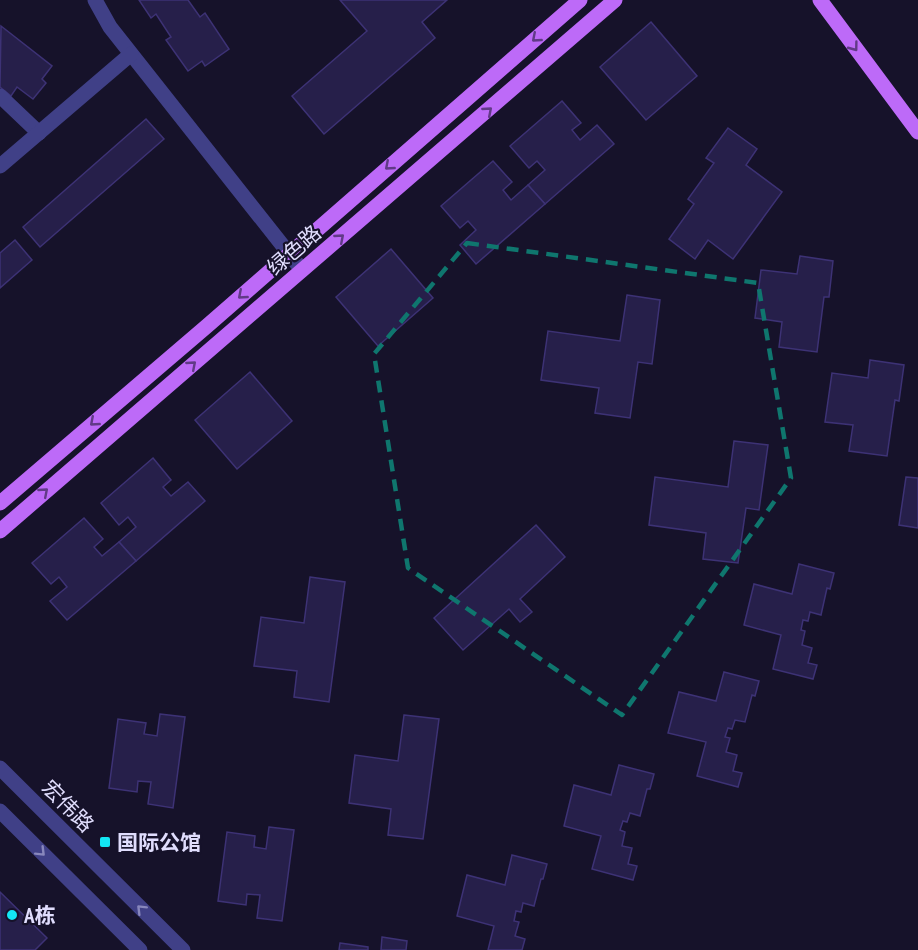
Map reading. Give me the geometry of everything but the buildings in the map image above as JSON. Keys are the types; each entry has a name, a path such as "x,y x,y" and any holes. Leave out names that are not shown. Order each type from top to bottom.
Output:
{"main road":[{"name":"绿色路","path":"0,503 580,0"},
{"name":"绿色路","path":"0,531 615,0"},
{"path":"819,0 918,132"}],"street":[{"path":"94,0 110,27 302,270"},
{"path":"0,166 131,54"},
{"path":"0,96 39,133"},
{"name":"宏伟路","path":"0,768 183,950"},
{"path":"0,811 140,950"}],"highlighted area":[{"path":"467,243 758,283 791,478 622,715 408,568 374,354"}],"place":[{"name":"国际公馆","path":"105,842"},
{"name":"A栋","path":"12,915"}]}
